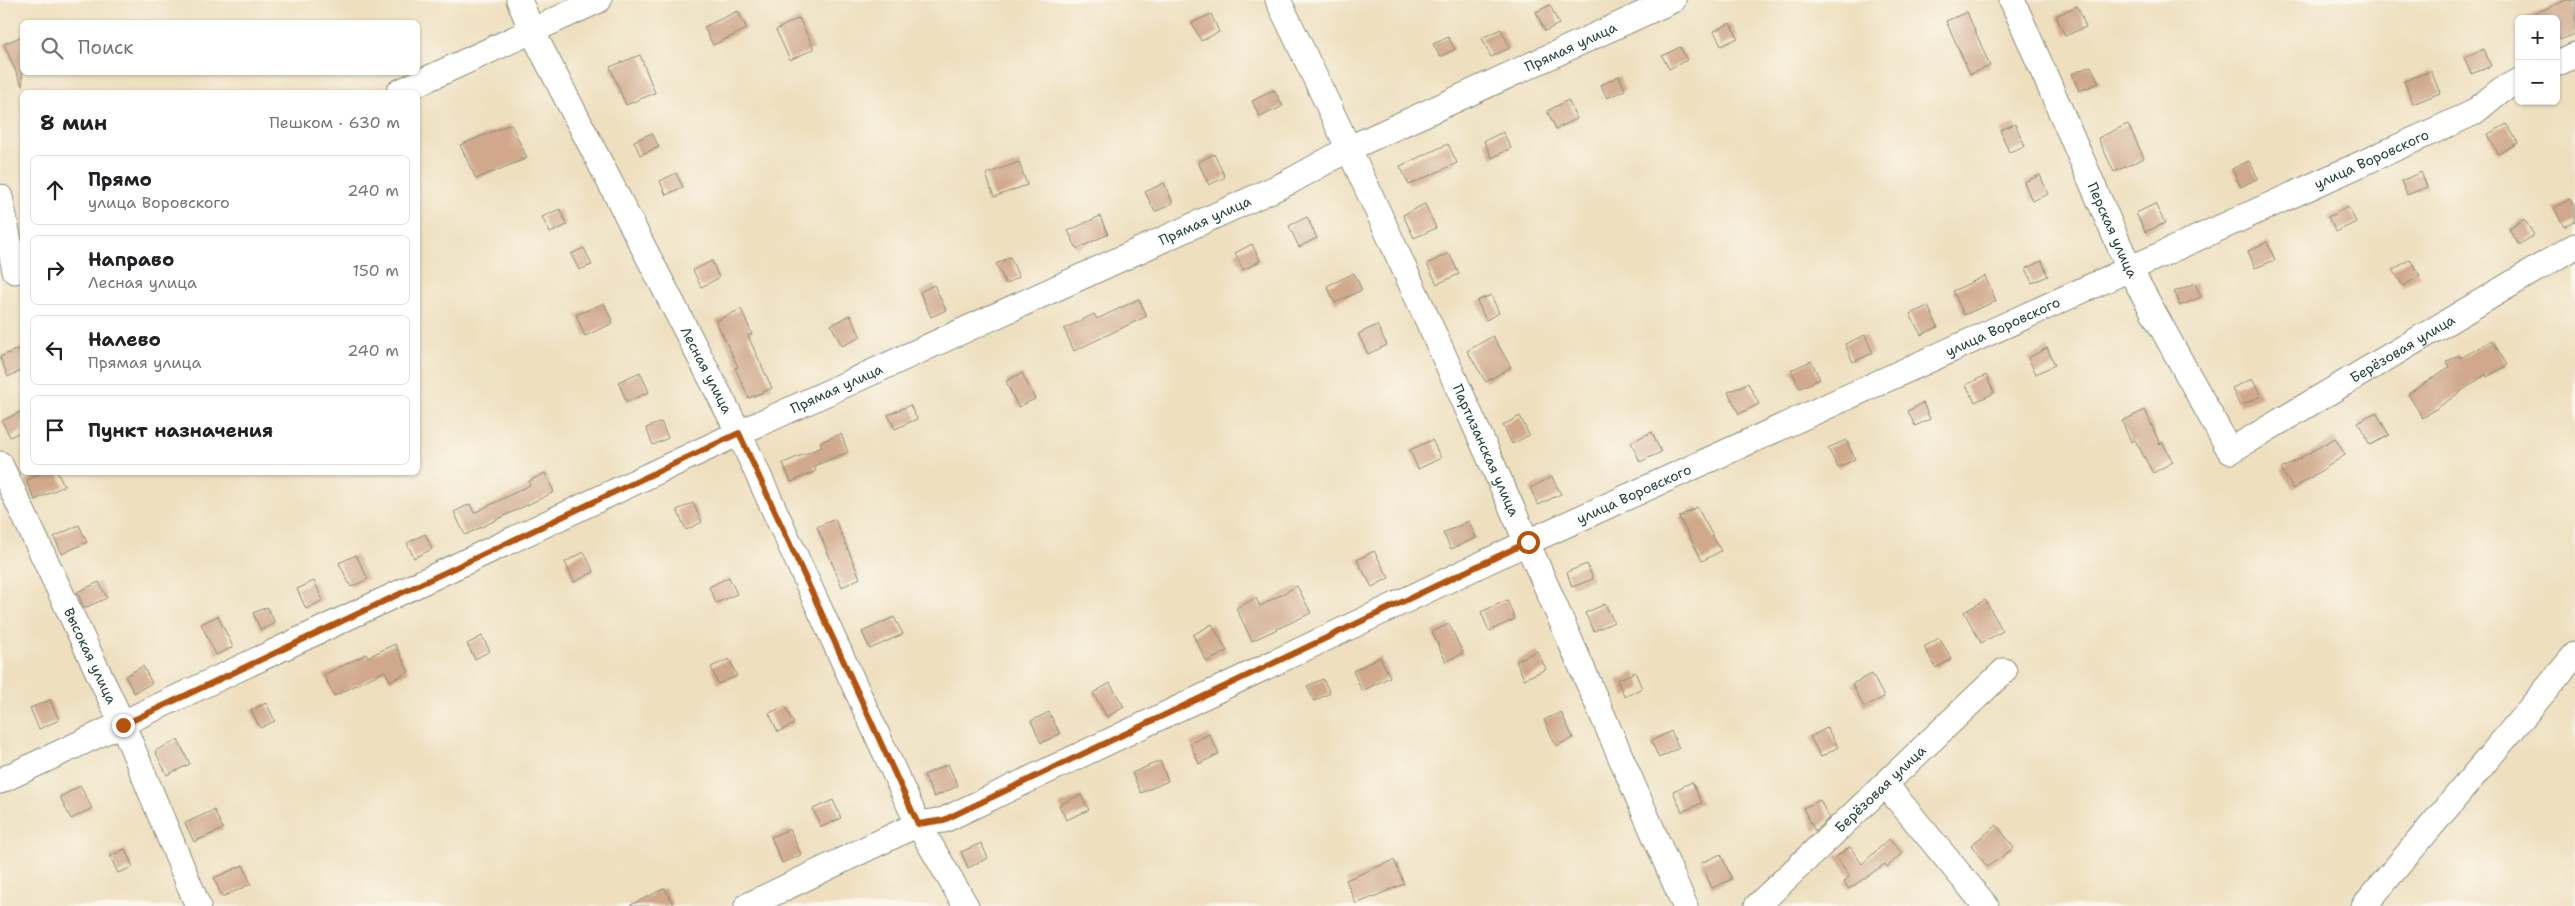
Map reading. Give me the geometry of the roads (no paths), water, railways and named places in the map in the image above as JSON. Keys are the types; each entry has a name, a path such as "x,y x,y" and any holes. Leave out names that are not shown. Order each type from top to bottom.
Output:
{"street":[{"name":"Лесная улица","path":"519,0 532,31 739,433 918,824 966,906"},
{"path":"403,90 599,0"},
{"name":"Партизанская улица","path":"1278,0 1350,148 1528,542 1685,906"},
{"name":"Прямая улица","path":"0,781 123,725 739,433 1289,182 1350,148 1673,0"},
{"name":"Перская улица","path":"2012,0 2129,268 2230,451"},
{"path":"2560,62 2575,55"},
{"name":"улица Воровского","path":"747,906 918,824 944,820 1528,542 2473,113 2501,90 2515,83"},
{"path":"0,198 13,272"},
{"name":"Берёзовая улица","path":"2230,451 2575,246"},
{"name":"Высокая улица","path":"0,464 123,725 198,906"},
{"path":"2364,906 2575,655"},
{"name":"Берёзовая улица","path":"1757,906 2004,671"},
{"path":"1886,784 1986,906"}]}
